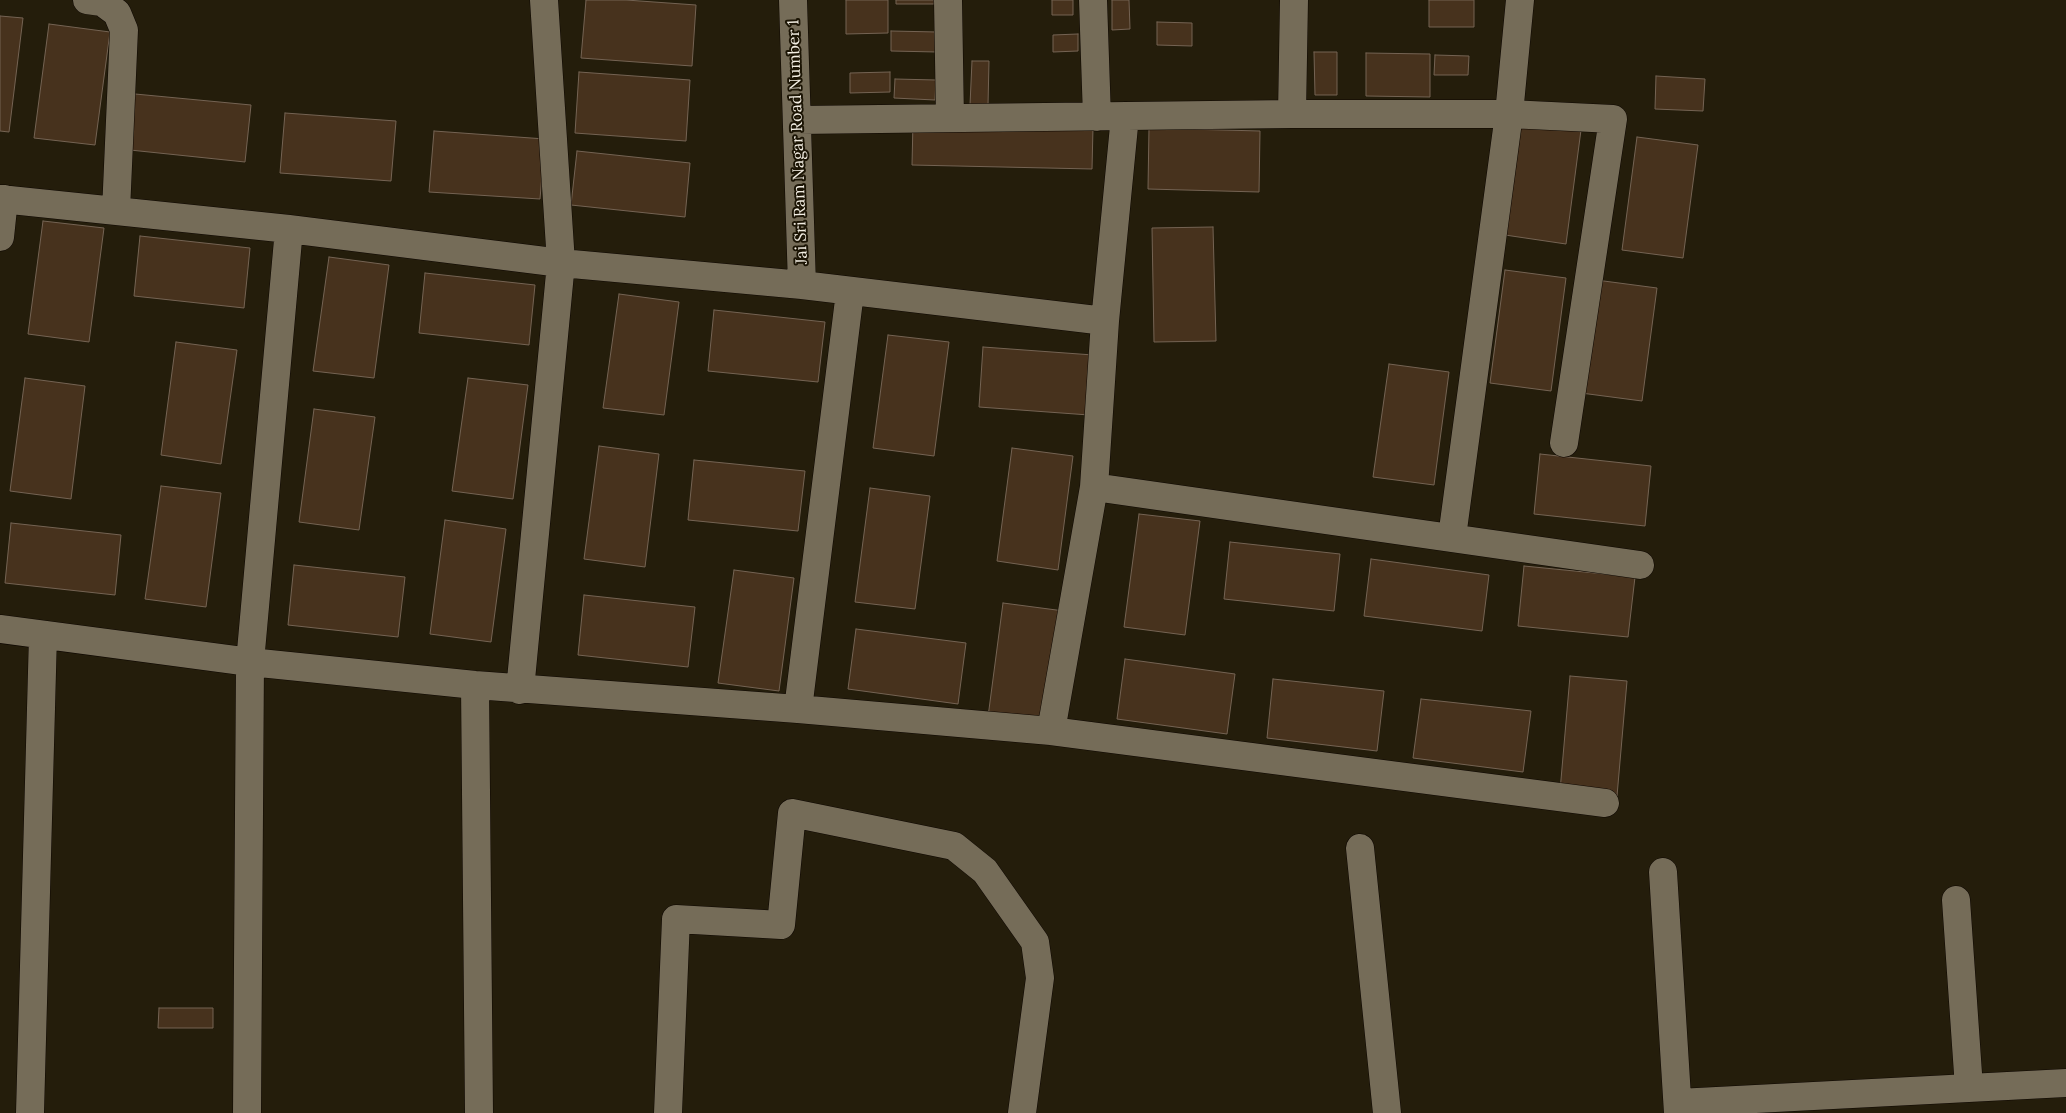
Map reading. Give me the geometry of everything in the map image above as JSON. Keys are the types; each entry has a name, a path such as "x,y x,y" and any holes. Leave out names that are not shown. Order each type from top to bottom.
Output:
{"street":[{"path":"88,0 102,2 118,13 124,30 116,211"},
{"path":"520,690 561,263 544,0"},
{"name":"Jai Sri Ram Nagar Road Number 1","path":"793,0 802,285"},
{"path":"948,0 950,118"},
{"path":"1093,0 1097,116"},
{"path":"1292,114 1294,0"},
{"path":"1452,537 1509,114 1520,0"},
{"path":"798,120 1292,114 1509,114 1613,119 1564,443"},
{"path":"1051,731 1094,487 1105,321 1125,116"},
{"path":"0,237 2,199 289,230 561,263 802,285 1105,321"},
{"path":"247,1113 250,662 289,230"},
{"path":"798,709 850,292"},
{"path":"1094,487 1640,565"},
{"path":"0,629 250,662 520,690 798,709 1051,731 1605,803"},
{"path":"30,1113 43,635"},
{"path":"475,685 479,1113"},
{"path":"668,1113 676,919 781,925 792,813 954,846 986,871 1035,942 1040,978 1022,1113"},
{"path":"1360,848 1387,1113"},
{"path":"1663,872 1678,1108 2066,1083"},
{"path":"1956,900 1969,1088"}],"building":[{"path":"586,0 626,0 696,5 692,66 581,58"},
{"path":"846,0 888,0 888,33 846,34"},
{"path":"896,0 934,0 934,4 896,4"},
{"path":"1052,0 1073,0 1073,15 1052,15"},
{"path":"1112,0 1129,0 1130,29 1112,30"},
{"path":"1429,0 1474,0 1474,27 1429,27"},
{"path":"0,16 23,18 9,132 0,131"},
{"path":"1157,22 1192,23 1192,46 1157,45"},
{"path":"49,24 110,32 95,145 34,138"},
{"path":"891,31 937,32 937,52 891,51"},
{"path":"1078,34 1078,51 1053,52 1053,35"},
{"path":"1314,52 1337,52 1337,95 1315,95"},
{"path":"1366,53 1430,54 1430,97 1366,96"},
{"path":"1435,55 1469,56 1468,75 1434,75"},
{"path":"972,61 989,61 988,105 970,105"},
{"path":"579,72 690,80 686,141 575,133"},
{"path":"890,72 890,92 850,93 850,73"},
{"path":"1656,76 1705,79 1703,111 1655,109"},
{"path":"895,79 936,80 935,100 894,98"},
{"path":"135,94 251,105 245,162 130,150"},
{"path":"285,113 396,121 391,181 280,173"},
{"path":"913,122 1093,127 1092,169 912,165"},
{"path":"1520,122 1581,130 1566,244 1505,235"},
{"path":"1149,128 1260,131 1259,192 1148,189"},
{"path":"434,131 545,139 540,199 429,192"},
{"path":"1637,137 1698,145 1683,258 1622,250"},
{"path":"577,151 690,163 685,217 571,205"},
{"path":"43,221 104,228 89,342 28,334"},
{"path":"1213,227 1216,341 1154,342 1152,228"},
{"path":"140,236 250,248 244,308 134,296"},
{"path":"329,257 389,265 374,378 313,371"},
{"path":"1505,270 1566,278 1551,391 1490,383"},
{"path":"425,273 535,285 529,345 419,333"},
{"path":"1596,280 1657,288 1642,401 1581,393"},
{"path":"619,294 679,302 664,415 603,408"},
{"path":"714,310 825,322 818,382 708,371"},
{"path":"888,335 949,342 934,456 873,448"},
{"path":"176,342 237,350 221,464 161,455"},
{"path":"983,347 1093,355 1089,415 979,407"},
{"path":"1389,364 1449,372 1434,485 1373,477"},
{"path":"25,378 85,386 71,499 10,491"},
{"path":"468,378 528,385 513,499 452,491"},
{"path":"314,409 375,417 359,530 299,522"},
{"path":"599,446 659,454 645,567 584,559"},
{"path":"1012,448 1073,456 1058,570 997,561"},
{"path":"1540,454 1651,466 1645,526 1534,514"},
{"path":"694,460 805,471 798,531 688,520"},
{"path":"161,486 221,493 206,607 145,599"},
{"path":"870,488 930,496 915,609 855,602"},
{"path":"1139,514 1200,521 1185,635 1124,627"},
{"path":"445,520 506,529 491,642 430,634"},
{"path":"11,523 121,535 115,595 5,583"},
{"path":"1230,542 1340,554 1334,611 1224,599"},
{"path":"1371,559 1489,575 1482,631 1364,616"},
{"path":"294,565 405,577 398,637 288,625"},
{"path":"1524,566 1635,577 1628,637 1518,626"},
{"path":"734,570 794,578 779,691 718,683"},
{"path":"584,595 695,607 688,667 578,655"},
{"path":"1003,603 1064,611 1049,724 988,717"},
{"path":"856,629 966,643 958,704 848,689"},
{"path":"1125,659 1235,674 1227,734 1117,719"},
{"path":"1570,676 1627,681 1617,796 1560,791"},
{"path":"1273,679 1384,691 1377,751 1267,738"},
{"path":"1421,699 1531,711 1523,772 1413,758"},
{"path":"159,1008 213,1008 213,1028 158,1028"}]}
